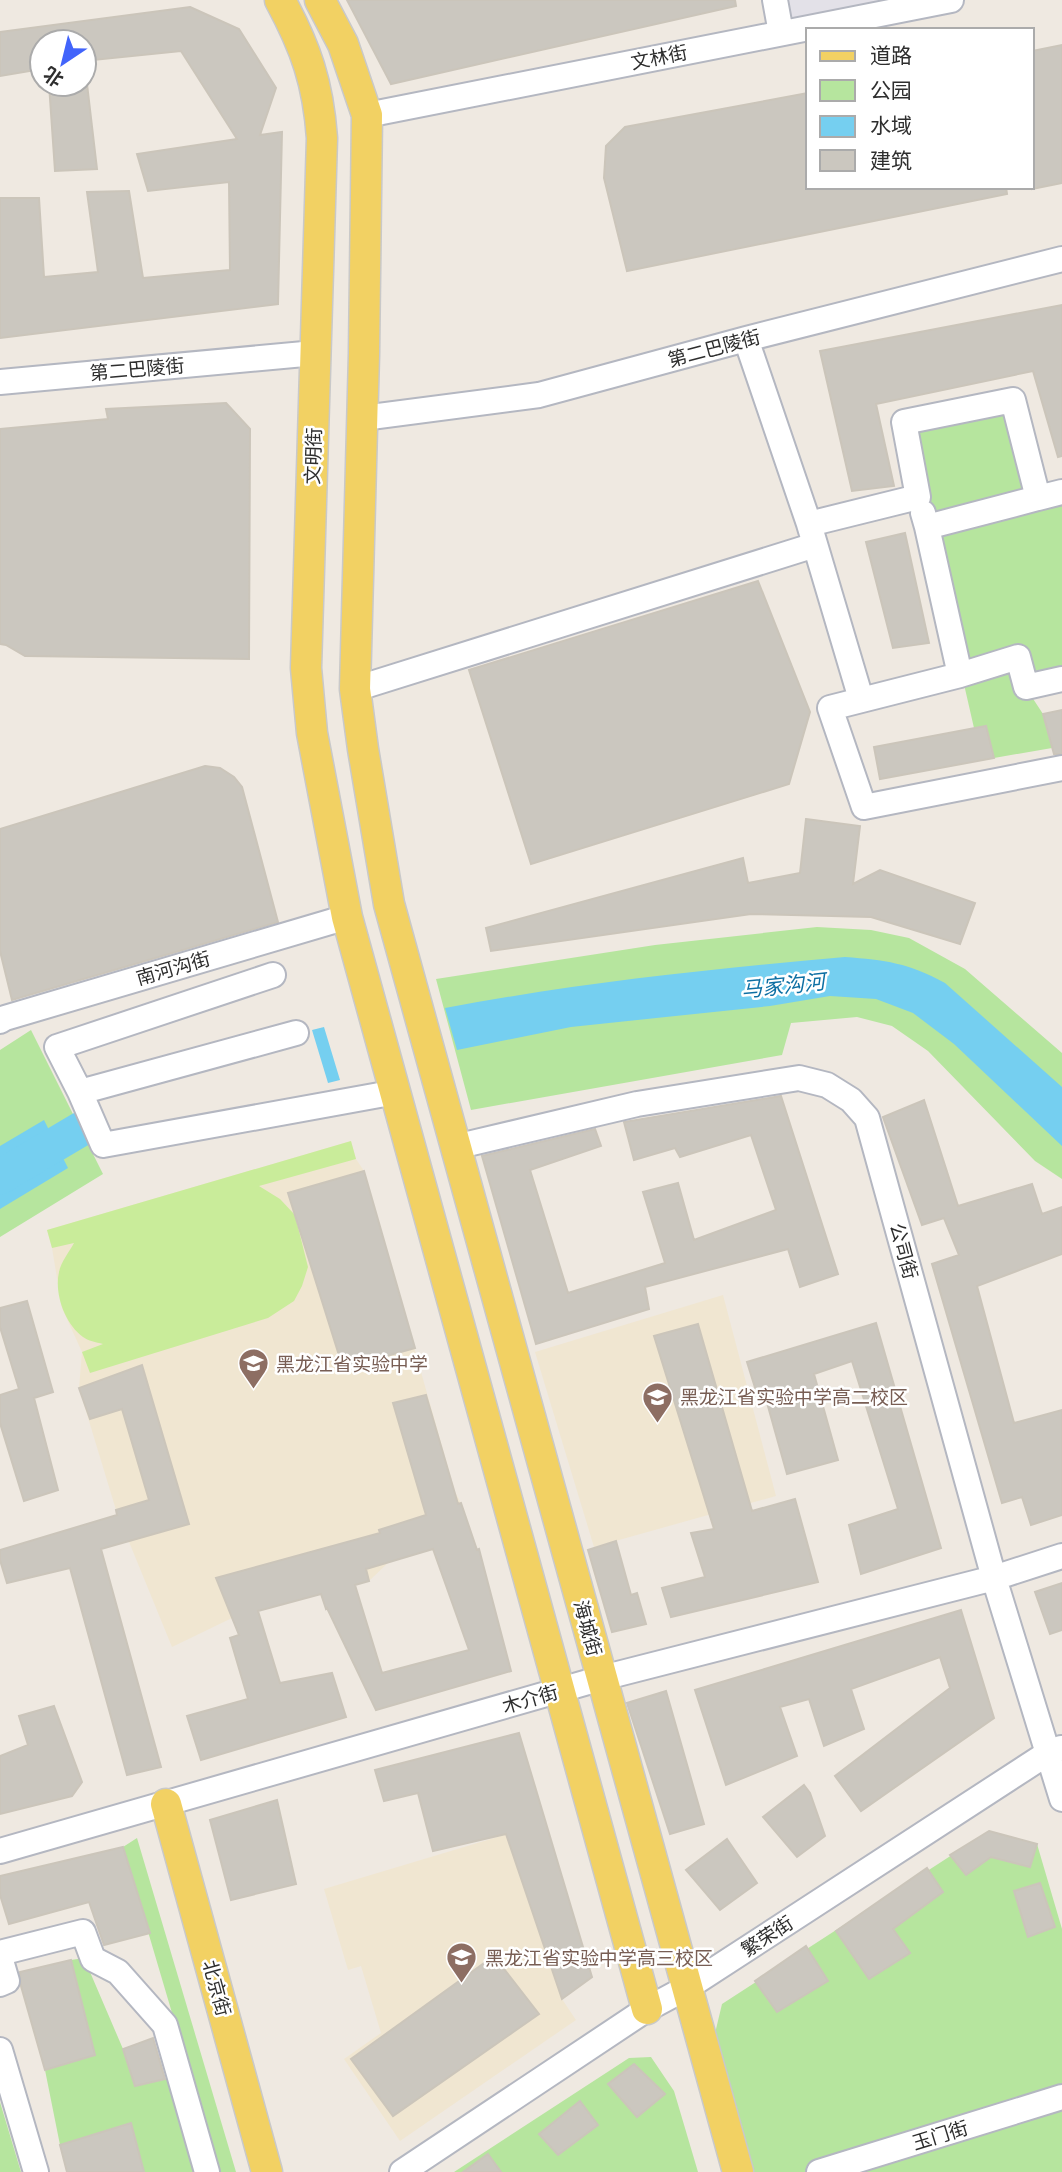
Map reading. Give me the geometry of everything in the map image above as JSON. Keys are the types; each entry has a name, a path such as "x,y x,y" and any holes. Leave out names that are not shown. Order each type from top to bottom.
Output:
{"main road":[{"name":"文明街","path":"280,0 310,64 319,100 322,138 306,668 312,733 347,917 396,1092"},
{"path":"320,0 343,44 367,114 363,418 355,689"},
{"name":"海城街","path":"355,689 389,904 738,2172"},
{"path":"396,1092 647,2009"},
{"name":"北京街","path":"166,1804 267,2172"}],"street":[{"path":"775,0 781,33"},
{"name":"文林街","path":"807,28 951,0"},
{"name":"文林街","path":"367,114 806,28"},
{"name":"第二巴陵街","path":"363,418 539,395 746,339 1062,259"},
{"path":"746,339 812,535 862,699"},
{"name":"第二巴陵街","path":"0,382 315,353"},
{"path":"960,675 904,422 1013,400 1038,498"},
{"path":"927,527 1062,492"},
{"path":"355,689 919,497"},
{"path":"1062,678 1026,687 1018,657 960,675 830,708 864,807 1062,768"},
{"name":"南河沟街","path":"0,1021 347,917"},
{"path":"273,975 57,1047 103,1145 396,1092"},
{"path":"80,1092 296,1033"},
{"name":"公司街","path":"455,1147 637,1104 799,1078 827,1085 851,1100 867,1118 994,1578 1055,1750 1062,1798"},
{"name":"木介街","path":"0,1851 602,1678 994,1578 1062,1556"},
{"name":"繁荣街","path":"402,2172 647,2009 688,1987 1055,1750"},
{"path":"0,1984 7,1981 0,1955 83,1932 93,1959 118,1972 165,2025 207,2172"},
{"path":"0,2050 36,2172"},
{"name":"玉门街","path":"819,2172 1062,2097"}],"shaded area":[{"path":"765,0 951,0 806,28 769,36"},
{"name":"黑龙江省实验中学","path":"351,1141 356,1159 364,1171 455,1492 473,1537 389,1562 369,1581 232,1618 172,1647 116,1510 79,1388 82,1352 62,1308 47,1230"},
{"name":"黑龙江省实验中学高二校区","path":"723,1295 776,1496 594,1547 535,1352"},
{"name":"黑龙江省实验中学高三校区","path":"511,1833 562,1999 576,2020 400,2141 344,2059 381,2033 361,1966 348,1970 324,1889"}],"green space":[{"path":"1013,400 1038,498 1062,492 1062,679 1026,688 1043,714 1052,748 994,758 986,726 974,728 904,422"},
{"path":"817,927 871,930 909,938 965,969 1062,1053 1062,1179 1035,1161 928,1051 892,1026 857,1017 791,1023 782,1055 471,1110 436,979 655,945"},
{"path":"31,1030 103,1174 0,1237 0,1050"},
{"path":"351,1141 356,1159 259,1186 280,1199 295,1215 308,1267 294,1301 268,1318 90,1373 82,1352 103,1344 87,1340 71,1324 62,1308 58,1290 60,1268 74,1243 52,1248 47,1230"},
{"path":"989,1831 1037,1844 1062,1929 1062,2172 746,2172 712,2046 722,2004"},
{"path":"137,1838 236,2172 219,2172 123,1847"},
{"path":"84,1958 123,2049 135,2086 167,2079 195,2172 144,2172 131,2123 60,2145 45,2070 95,2055 71,1960"},
{"path":"651,2057 674,2091 698,2172 454,2172 629,2058"},
{"path":"0,2102 21,2172 0,2172"}],"water":[{"path":"845,957 896,964 920,971 945,983 1062,1087 1062,1146 954,1044 913,1013 876,999 830,996 770,1006 571,1027 457,1050 445,1008 644,978"},
{"path":"324,1027 340,1080 328,1083 312,1030"},
{"path":"44,1120 68,1168 0,1209 0,1146"}],"building":[{"path":"347,0 735,0 736,6 391,84"},
{"path":"190,7 239,29 276,88 260,135 282,132 278,304 0,338 0,198 39,198 44,277 98,272 87,192 129,191 143,278 230,270 229,182 148,191 137,154 237,139 181,51 98,60 98,28 30,28"},
{"path":"28,28 28,71 0,76 0,32"},
{"path":"1062,45 1062,183 1034,189 1034,51"},
{"path":"806,93 806,189 1006,189 1007,194 627,271 604,178 606,146 625,127"},
{"path":"50,98 89,98 97,169 55,171"},
{"path":"1062,305 1062,456 1058,457 1033,371 876,404 894,486 852,491 820,351"},
{"path":"226,403 250,429 249,659 25,656 0,644 0,429 108,419 106,409"},
{"path":"905,533 929,643 893,648 866,542"},
{"path":"758,581 810,712 789,784 531,864 469,670"},
{"path":"1062,710 1062,754 1054,754 1043,714"},
{"path":"986,726 994,758 880,779 874,747"},
{"path":"205,766 220,768 234,777 242,787 278,922 12,1000 0,951 0,829"},
{"path":"806,819 860,826 853,884 880,870 975,903 960,944 871,917 751,914 491,951 486,928 743,858 748,883 800,873"},
{"path":"781,1096 838,1274 800,1287 788,1249 645,1287 649,1309 536,1344 482,1156 595,1129 601,1146 530,1170 568,1293 665,1263 643,1192 678,1183 694,1240 776,1210 751,1135 680,1157 675,1148 634,1160 624,1122"},
{"path":"924,1100 958,1206 1032,1184 1042,1214 1062,1207 1062,1254 977,1286 1014,1423 1062,1410 1062,1515 1031,1525 1022,1497 1002,1503 932,1264 959,1255 944,1218 922,1225 883,1117"},
{"path":"364,1171 415,1348 343,1368 288,1193"},
{"path":"27,1301 53,1392 34,1398 58,1490 24,1501 0,1423 0,1395 19,1389 0,1327 0,1308"},
{"path":"876,1323 941,1548 861,1574 849,1525 898,1509 852,1361 814,1374 838,1460 787,1474 764,1392 757,1394 747,1362"},
{"path":"698,1324 752,1511 795,1499 818,1582 671,1617 662,1588 705,1577 691,1533 714,1529 654,1336"},
{"path":"142,1365 189,1524 101,1549 161,1767 127,1775 70,1568 7,1583 0,1550 117,1515 116,1510 149,1500 122,1409 90,1419 79,1388"},
{"path":"426,1395 458,1504 461,1503 477,1550 479,1549 511,1671 376,1710 321,1594 258,1611 280,1683 332,1673 346,1717 201,1760 187,1716 248,1699 230,1638 239,1635 216,1578 380,1533 379,1530 426,1515 393,1403","holes":["433,1549 469,1650 382,1673 355,1585 369,1581 366,1569"]},
{"path":"616,1541 631,1595 637,1593 646,1624 612,1632 588,1550"},
{"path":"1062,1583 1062,1630 1050,1634 1035,1592"},
{"path":"961,1610 994,1718 861,1811 835,1776 950,1688 940,1657 851,1689 864,1729 824,1746 809,1699 780,1707 797,1756 726,1785 695,1690"},
{"path":"666,1691 704,1824 670,1834 627,1703"},
{"path":"54,1706 82,1782 72,1796 0,1814 0,1756 28,1745 19,1716"},
{"path":"519,1733 592,1977 562,1999 506,1834 433,1851 418,1793 384,1801 375,1770"},
{"path":"804,1785 810,1793 825,1836 797,1857 763,1817"},
{"path":"277,1800 296,1884 231,1900 210,1820"},
{"path":"989,1831 1037,1844 1030,1867 991,1857 966,1875 950,1855"},
{"path":"727,1839 757,1883 720,1910 686,1870"},
{"path":"123,1847 150,1933 104,1945 89,1902 9,1924 0,1895 0,1876"},
{"path":"927,1868 943,1892 893,1929 910,1953 869,1979 836,1931"},
{"path":"1040,1883 1055,1927 1028,1937 1014,1891"},
{"path":"806,1946 828,1981 777,2012 755,1981"},
{"path":"494,1956 539,2014 393,2116 351,2059"},
{"path":"71,1960 95,2055 45,2070 21,1986 20,1972"},
{"path":"153,2038 165,2079 135,2086 123,2049"},
{"path":"634,2064 665,2094 637,2117 608,2084"},
{"path":"580,2101 598,2125 558,2155 539,2134"},
{"path":"131,2123 144,2172 67,2172 60,2145"},
{"path":"488,2154 501,2172 463,2172"}],"waterway":[{"name":"马家沟河","path":"0,1177 81,1129"}],"place":[{"name":"黑龙江省实验中学","path":"253,1391"},
{"name":"黑龙江省实验中学高二校区","path":"657,1424"},
{"name":"黑龙江省实验中学高三校区","path":"462,1985"}]}
